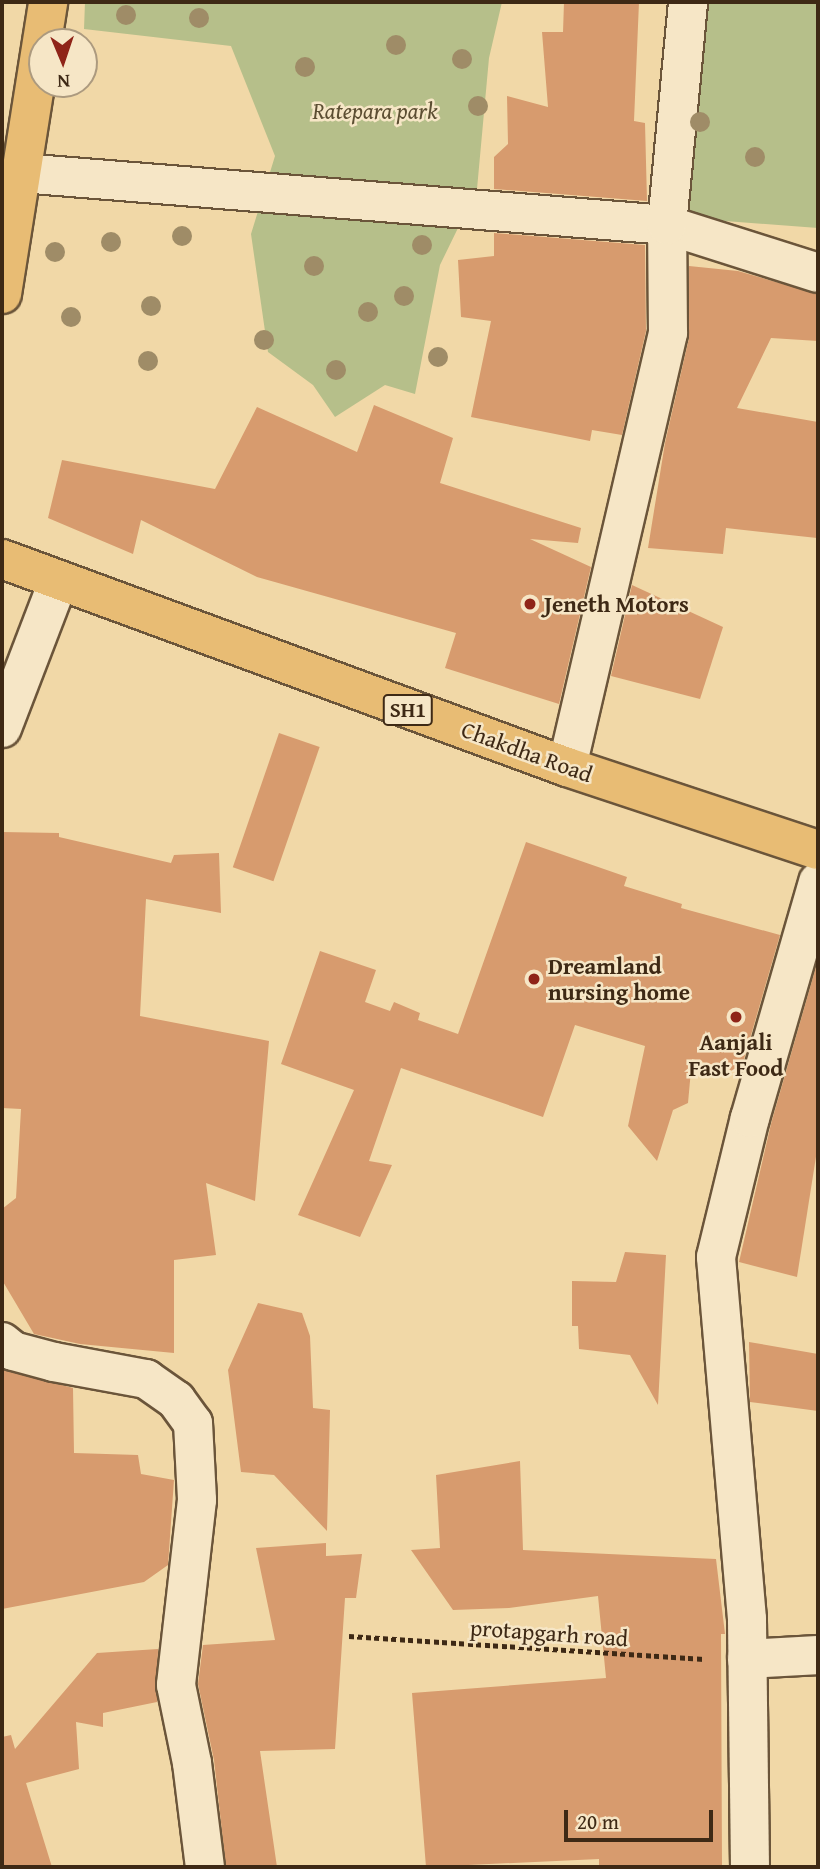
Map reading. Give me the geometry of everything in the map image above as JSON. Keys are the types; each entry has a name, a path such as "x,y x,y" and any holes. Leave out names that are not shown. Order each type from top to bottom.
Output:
{"main road":[{"path":"2,294 48,2"},
{"name":"Chakdha Road","path":"2,559 58,582 567,767 818,850"}],"street":[{"path":"567,767 661,373 667,333 667,225 688,2"},
{"path":"21,173 667,225 818,273"},
{"path":"2,728 58,582"},
{"path":"750,1867 747,1659 716,1256 750,1118 818,882"},
{"path":"2,1342 13,1351 54,1362 146,1379 176,1400 193,1423 197,1500 176,1685 192,1763 205,1867"},
{"path":"747,1659 818,1655"}],"path":[{"name":"protapgarh road","path":"349,1636 651,1658 747,1659"}],"green space":[{"name":"Ratepara park","path":"85,2 502,2 489,58 477,189 440,265 415,394 385,385 335,417 313,385 268,352 251,234 275,156 231,46 84,28"},
{"path":"691,2 818,2 818,228 699,219 669,197"}],"building":[{"path":"564,2 639,2 634,121 645,123 647,201 494,189 494,157 508,144 507,96 548,107 542,32 563,32"},
{"path":"494,233 645,245 646,331 622,435 592,430 590,441 471,417 491,321 461,317 458,260 494,256"},
{"path":"689,266 738,271 818,294 818,341 771,338 737,408 818,422 817,538 726,528 723,554 648,548 665,443 689,338"},
{"path":"374,405 453,438 440,483 581,528 578,543 530,539 591,567 559,704 445,668 456,633 257,577 141,520 133,554 48,518 62,460 215,489 257,407 357,452"},
{"path":"632,585 723,627 700,699 611,676"},
{"path":"279,733 320,747 273,881 233,867"},
{"path":"2,832 59,833 59,837 171,863 174,855 219,853 221,913 146,899 140,1016 269,1041 255,1201 206,1183 216,1255 174,1260 174,1353 80,1344 34,1334 2,1280 2,1209 16,1198 21,1109 2,1108"},
{"path":"526,842 627,877 624,886 682,904 681,908 780,935 740,1073 692,1059 688,1103 673,1110 657,1161 628,1126 645,1046 575,1025 543,1117 401,1068 369,1161 392,1165 360,1237 298,1215 354,1090 281,1064 320,951 376,970 365,1002 390,1011 394,1002 420,1013 418,1020 458,1034"},
{"path":"818,960 818,1144 797,1277 739,1262 771,1124"},
{"path":"625,1252 666,1255 658,1405 630,1355 579,1349 578,1326 572,1326 572,1281 616,1282"},
{"path":"258,1303 302,1313 310,1336 313,1408 330,1410 327,1531 274,1475 241,1472 228,1370"},
{"path":"749,1342 818,1354 818,1411 750,1402"},
{"path":"2,1369 73,1388 74,1453 138,1455 141,1474 174,1480 168,1565 144,1582 2,1609"},
{"path":"520,1461 523,1550 716,1559 725,1634 721,1634 722,1867 599,1867 599,1859 426,1867 412,1693 606,1678 598,1596 509,1608 453,1610 411,1550 440,1548 436,1475"},
{"path":"326,1543 326,1556 362,1554 356,1598 345,1598 335,1749 260,1751 277,1867 226,1867 214,1760 198,1684 203,1645 275,1640 256,1548"},
{"path":"158,1649 157,1702 103,1713 103,1727 76,1722 79,1769 26,1783 52,1867 2,1867 2,1737 11,1735 15,1749 97,1653"}],"place":[{"name":"Jeneth Motors","path":"530,604"},
{"name":"Dreamland nursing home","path":"534,979"},
{"name":"Aanjali Fast Food","path":"736,1017"}]}
